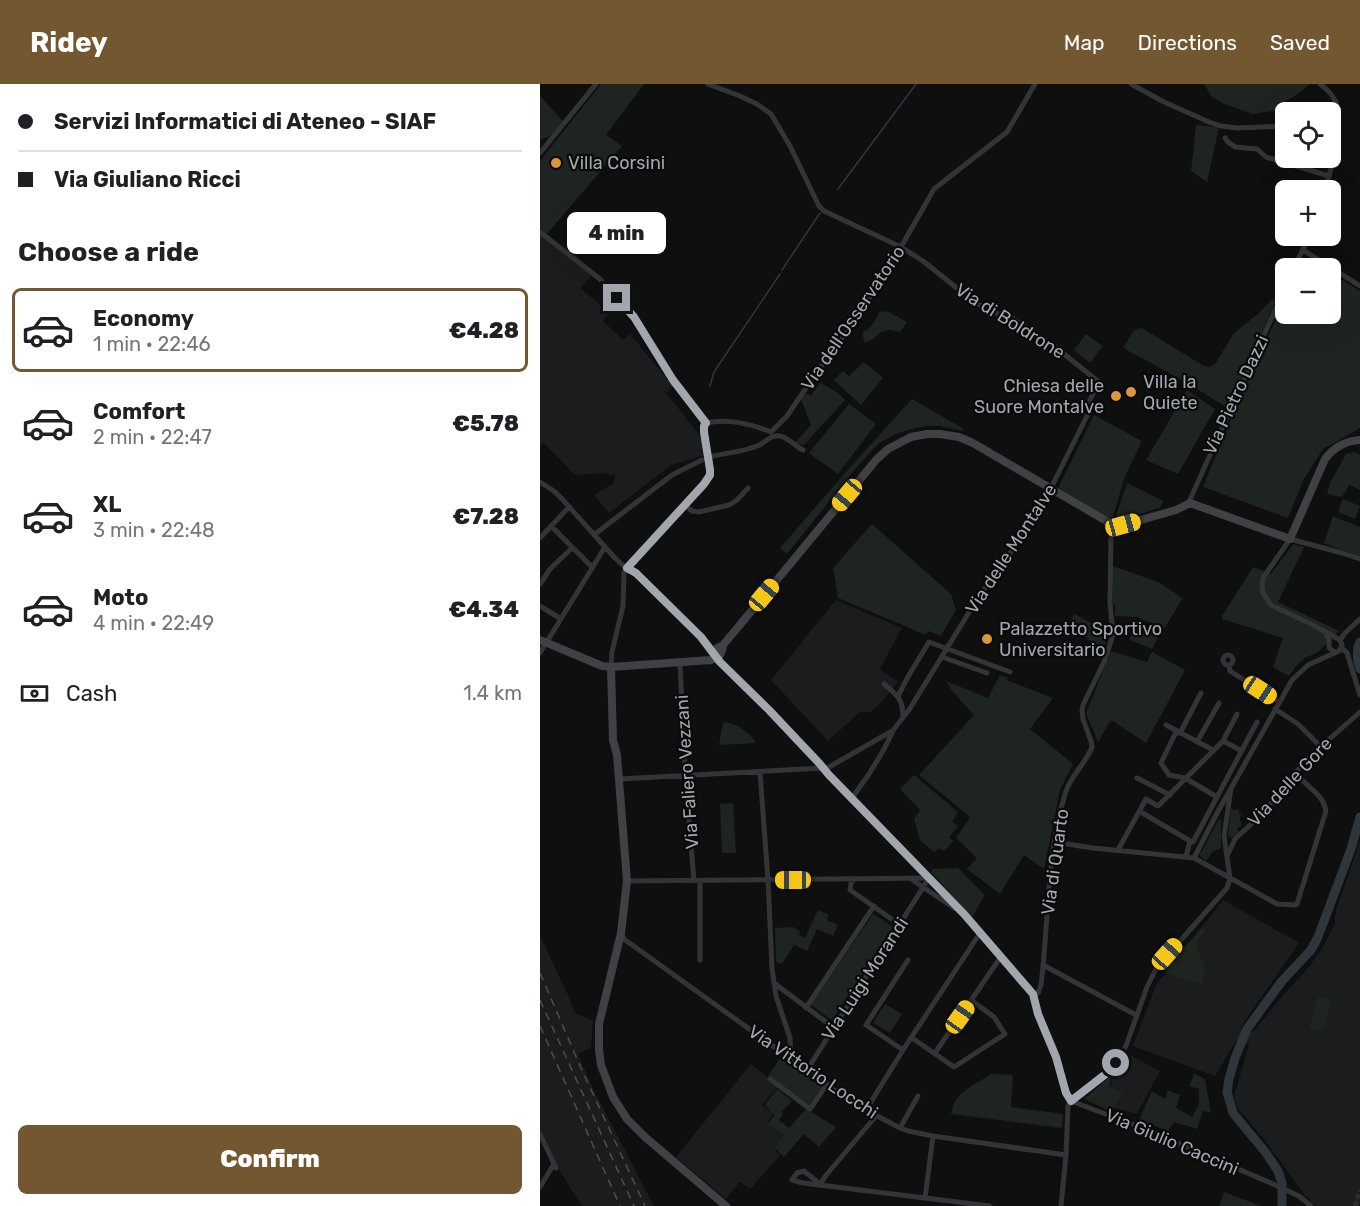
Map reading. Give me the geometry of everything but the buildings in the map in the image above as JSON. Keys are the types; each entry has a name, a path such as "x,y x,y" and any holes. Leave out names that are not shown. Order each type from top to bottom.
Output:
{"main road":[{"path":"543,642 603,666 611,667 680,663 714,658 722,652 723,645 876,460 903,440 927,434 944,434 973,443 1113,525 1120,526 1187,504 1196,504 1290,539 1326,459 1340,445 1360,440"},
{"path":"611,667 613,740 617,755 630,903 623,937 600,1018 598,1050 613,1097 627,1119 726,1206"}],"street":[{"path":"540,153 596,84"},
{"name":"Via di Boldrone","path":"708,84 749,100 771,114 790,146 819,206 824,211 901,247 923,261 978,304 1014,319 1054,346 1099,382"},
{"name":"Via dell'Osservatorio","path":"706,423 749,424 773,431 787,416 855,321 934,189 1007,132 1035,84"},
{"path":"1131,84 1164,102 1215,124 1237,128 1275,126"},
{"path":"1320,84 1336,102"},
{"path":"1225,138 1235,147 1257,149 1266,157 1329,176"},
{"path":"1328,180 1331,168"},
{"path":"540,232 600,279 629,311 673,380 706,423 704,432 709,457 708,478 686,506 624,573 623,606 611,667"},
{"path":"1299,258 1305,246"},
{"path":"1303,250 1360,286"},
{"name":"Via Pietro Dazzi","path":"1187,504 1275,310"},
{"name":"Via delle Montalve","path":"852,798 976,602 1032,522 1089,412 1090,400 1099,382"},
{"path":"709,457 758,446 776,436 784,437 803,450"},
{"path":"595,534 672,474 702,460"},
{"path":"540,482 554,491 570,507 618,562 636,573 677,612 701,637 714,658 824,768 995,949 1033,994 1038,1014 1056,1057 1066,1093 1071,1101"},
{"path":"686,506 692,511 699,512 729,505 748,488"},
{"path":"540,538 570,507"},
{"name":"Via di Quarto","path":"1033,994 1039,990 1043,965 1057,824 1069,783 1092,747 1082,708 1104,662 1113,635 1110,603 1113,525"},
{"path":"551,526 592,567"},
{"path":"1360,559 1290,539 1264,575 1262,585 1264,596 1272,606 1342,643 1360,695"},
{"path":"540,653 543,642 561,620 605,547"},
{"path":"540,584 550,570 572,548"},
{"path":"540,606 561,620"},
{"path":"1316,660 1332,639 1338,639 1360,618"},
{"path":"1324,632 1329,639 1331,650 1336,652"},
{"path":"898,696 929,642 1010,672"},
{"path":"1194,858 1296,675 1316,660 1342,648"},
{"path":"1238,652 1223,659 1225,664 1229,665 1230,671 1279,702"},
{"path":"942,657 987,673"},
{"name":"Via Faliero Vezzani","path":"680,663 686,776 697,881 700,960"},
{"path":"884,684 898,696 903,706 903,717"},
{"path":"1201,693 1161,763 1168,775 1185,778 1217,797"},
{"path":"1197,742 1219,703"},
{"path":"1275,709 1298,724 1320,746"},
{"name":"Via delle Gore","path":"1214,868 1223,868 1230,846 1235,839 1261,815 1320,746 1360,712"},
{"path":"1152,818 1158,806 1223,741 1238,714"},
{"path":"1186,857 1190,841 1192,842 1257,722"},
{"path":"1167,725 1213,750"},
{"path":"619,779 824,768 894,729"},
{"path":"1223,741 1242,751"},
{"path":"760,772 774,983 790,1038 791,1059"},
{"path":"1054,842 1194,858 1277,904 1295,905 1326,812 1326,807 1317,792 1304,783 1296,772"},
{"path":"1137,778 1170,795"},
{"path":"1061,1206 1068,1106 1116,1063 1126,1046 1136,1015 1157,967 1229,885 1224,836 1231,789"},
{"path":"1118,850 1146,799 1158,806"},
{"path":"1139,811 1190,841"},
{"path":"1216,815 1221,814 1227,818"},
{"path":"627,881 929,878"},
{"name":"Via Luigi Morandi","path":"807,1070 929,878"},
{"path":"911,879 964,914"},
{"path":"854,880 850,890 900,925"},
{"path":"806,1008 873,906"},
{"path":"866,1110 980,933"},
{"name":"Via Vittorio Locchi","path":"623,937 827,1084 866,1110 900,1128 933,1136 1066,1155"},
{"path":"935,1053 1000,958 995,949"},
{"path":"903,1050 866,1025 908,960"},
{"path":"1043,965 1136,1015"},
{"path":"774,983 834,1028"},
{"path":"912,1038 954,1067 1005,1034 994,1017 971,1000"},
{"path":"770,1079 810,1108 827,1084"},
{"path":"900,1128 918,1096"},
{"name":"Via Giulio Caccini","path":"1071,1101 1145,1129 1273,1184 1299,1196 1311,1206"},
{"path":"876,1116 820,1184 990,1206"},
{"path":"925,1198 933,1136"},
{"path":"540,1187 555,1166 541,1137"}],"shaded area":[{"path":"601,84 644,84 606,135 622,146 547,234 540,228 540,161"},
{"path":"1204,84 1309,85 1284,102 1275,102 1275,110 1253,114 1224,104 1212,97"},
{"path":"540,96 563,121 553,135 540,140"},
{"path":"1196,125 1219,127 1207,182 1191,171"},
{"path":"540,229 594,273 580,288 610,313 603,321 623,340 630,334 673,386 666,393 703,439 706,455 671,465 609,513 594,495 614,483 615,475 602,473 575,475 544,443 540,446"},
{"path":"1341,279 1360,291 1360,428 1323,449 1304,479 1288,518 1203,487 1275,321 1275,324 1341,324"},
{"path":"1272,299 1275,300 1228,408 1123,348 1134,330 1142,328 1209,367 1215,364 1234,333"},
{"path":"887,311 907,322 900,332 886,330 865,343 862,333 868,329 879,312"},
{"path":"1086,334 1103,346 1090,363 1074,350"},
{"path":"864,362 883,378 861,405 834,380 843,371 849,376"},
{"path":"820,382 837,392 845,400 804,445 795,443 811,425 801,399 805,393 811,396"},
{"path":"1187,390 1215,409 1178,474 1146,460"},
{"path":"912,399 964,429 962,431 940,426 927,426 896,434 879,443 787,554 780,548"},
{"path":"849,404 876,424 838,474 809,453"},
{"path":"1094,415 1142,441 1125,476 1112,520 1060,489 1059,486"},
{"path":"1355,452 1360,455 1360,490 1349,485 1342,497 1327,494 1330,483 1346,454"},
{"path":"1127,483 1163,501 1161,507 1122,520 1116,516"},
{"path":"1343,499 1360,506 1355,519 1338,512"},
{"path":"1333,516 1360,527 1360,557 1324,543"},
{"path":"872,524 951,594 956,610 941,636 928,631 926,635 838,598 833,568"},
{"path":"1293,544 1304,547 1278,602 1339,631 1318,652 1297,665 1289,676 1273,667 1283,638 1222,619 1222,616 1253,567 1271,574"},
{"path":"1113,566 1158,582 1183,598 1164,629 1137,617 1115,616"},
{"path":"836,600 902,628 880,669 898,682 881,703 870,712 860,712 828,741 771,680"},
{"path":"1074,614 1099,627 1107,627 1109,633 1103,651 1069,624"},
{"path":"1135,620 1161,631 1152,649 1130,640"},
{"path":"1111,651 1147,662 1152,652 1185,670 1146,743 1111,720 1098,742 1086,713"},
{"path":"1000,675 1008,678 1006,680 1053,698 1030,729 1073,764 1060,790 1044,869 1024,855 1000,894 967,869 977,858 956,838 970,817 919,775 974,715 946,681 988,698"},
{"path":"723,722 742,729 756,743 719,745"},
{"path":"914,775 958,812 952,822 958,826 949,837 953,841 944,851 939,848 934,852 920,840 914,819 920,810 900,789"},
{"path":"733,803 736,853 722,853 720,804"},
{"path":"1231,809 1239,810 1239,814 1243,813 1239,818 1242,826 1237,828 1239,832 1232,838 1228,836"},
{"path":"1219,819 1221,820 1221,848 1212,852 1206,861 1200,856 1200,852"},
{"path":"1360,842 1360,1206 1316,1206 1304,1194 1237,1107 1234,1096 1249,1045 1236,1041 1215,1076 1133,1046 1156,985 1223,900 1299,943 1240,1028 1253,1032 1321,950 1334,926 1336,910"},
{"path":"958,868 985,895 972,917 931,872 933,869"},
{"path":"818,910 829,915 827,920 838,925 833,936 817,929 807,951 794,945 782,964 776,962 775,928 793,927 800,931 799,935 805,938"},
{"path":"873,914 893,927 832,1020 811,1005"},
{"path":"1203,927 1205,932 1197,941 1197,948 1206,970 1202,984 1169,975 1164,968"},
{"path":"540,936 575,1013 593,1021 591,1048 578,1054 591,1085 654,1206 583,1206 557,1165 540,1130"},
{"path":"1318,997 1332,1001 1323,1032 1309,1028"},
{"path":"885,1004 902,1014 890,1033 873,1023"},
{"path":"1128,1054 1160,1071 1137,1114 1114,1108 1123,1093 1110,1087 1114,1074"},
{"path":"780,1058 822,1087 809,1105 768,1076"},
{"path":"751,1064 778,1086 762,1105 773,1114 768,1122 785,1136 775,1151 780,1155 750,1189 740,1182 726,1199 676,1157"},
{"path":"1194,1073 1205,1079 1211,1113 1203,1111 1197,1129 1174,1122 1168,1131 1139,1120 1152,1091 1165,1099 1168,1090 1180,1095 1176,1108 1192,1117 1199,1104 1199,1089 1189,1086"},
{"path":"991,1074 1013,1075 1011,1107 1063,1114 1062,1128 951,1114 961,1094"},
{"path":"1113,1074 1109,1086 1123,1093 1112,1112 1084,1099"},
{"path":"777,1089 792,1101 781,1112 783,1114 779,1120 789,1128 806,1109 836,1127 819,1147 804,1134 784,1157 775,1148 784,1135 768,1124 774,1115 765,1105"},
{"path":"1224,1192 1261,1206 1219,1206"}],"waterway":[{"path":"838,189 916,84"},
{"path":"782,270 820,213"},
{"path":"710,386 714,372 780,274"},
{"path":"1360,642 1357,656 1360,669"},
{"path":"1282,1206 1282,1183 1278,1171 1233,1113 1227,1092 1229,1079 1247,1029 1282,981 1311,950 1318,937 1351,849 1360,817"}],"tunnel":[{"path":"1355,1206 1360,1190"}],"railway":[{"path":"540,973 645,1206"},
{"path":"540,1000 634,1206"},
{"path":"540,1026 620,1206"}],"place":[{"name":"Villa Corsini","path":"556,163"},
{"name":"Villa la Quiete","path":"1131,392"},
{"name":"Chiesa delle Suore Montalve","path":"1116,396"},
{"name":"Palazzetto Sportivo Universitario","path":"987,639"}],"route":[{"path":"617,298 634,317 673,380 706,423 704,432 710,470 710,475 704,484 686,506 627,568 636,573 701,637 720,662 769,710 1002,956 1034,996 1038,1014 1053,1047 1066,1093 1071,1101 1107,1073 1116,1063"}]}
